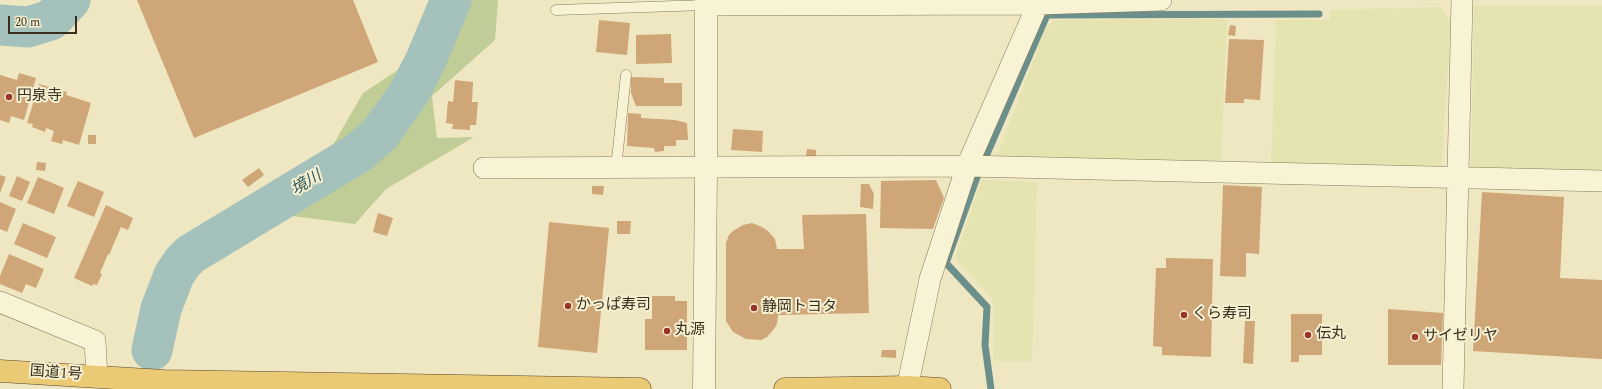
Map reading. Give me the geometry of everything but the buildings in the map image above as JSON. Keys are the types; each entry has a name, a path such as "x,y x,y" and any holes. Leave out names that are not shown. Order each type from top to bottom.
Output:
{"highway":[{"name":"国道1号","path":"0,371 172,381 640,389"},
{"path":"785,389 940,389"}],"street":[{"path":"704,389 706,3 1038,4 1161,0"},
{"path":"1453,389 1462,0"},
{"path":"907,388 930,279 967,166 1038,4"},
{"path":"484,168 967,166 1602,181"},
{"path":"0,302 95,341 97,377"}],"lane":[{"path":"556,10 706,3"},
{"path":"616,168 626,75"}],"shaded area":[{"path":"1474,6 1602,6 1602,172 1471,170"},
{"path":"1441,7 1451,23 1441,173 1271,167 1276,20 1330,20 1330,10"},
{"path":"1227,19 1221,165 996,159 1045,30 1049,24 1056,20"},
{"path":"981,180 1034,182 1037,184 1032,361 996,361 993,359 994,308 992,298 957,261 956,255"}],"green space":[{"path":"430,0 498,0 495,40 432,96 437,138 474,137 386,189 355,224 292,216 363,93 413,60"}],"waterway":[{"name":"境川","path":"0,25 28,27 51,20 70,0"},
{"name":"境川","path":"152,350 161,309 174,275 182,263 191,254 358,153 380,134 409,93 425,62 451,0"},
{"path":"991,389 985,345 987,307 946,263 977,177 1047,15 1319,14"}],"place":[{"name":"円泉寺","path":"9,97"},
{"name":"かっぱ寿司","path":"568,306"},
{"name":"静岡トヨタ","path":"754,308"},
{"name":"くら寿司","path":"1184,315"},
{"name":"丸源","path":"667,331"},
{"name":"伝丸","path":"1308,335"},
{"name":"サイゼリヤ","path":"1415,337"}]}
